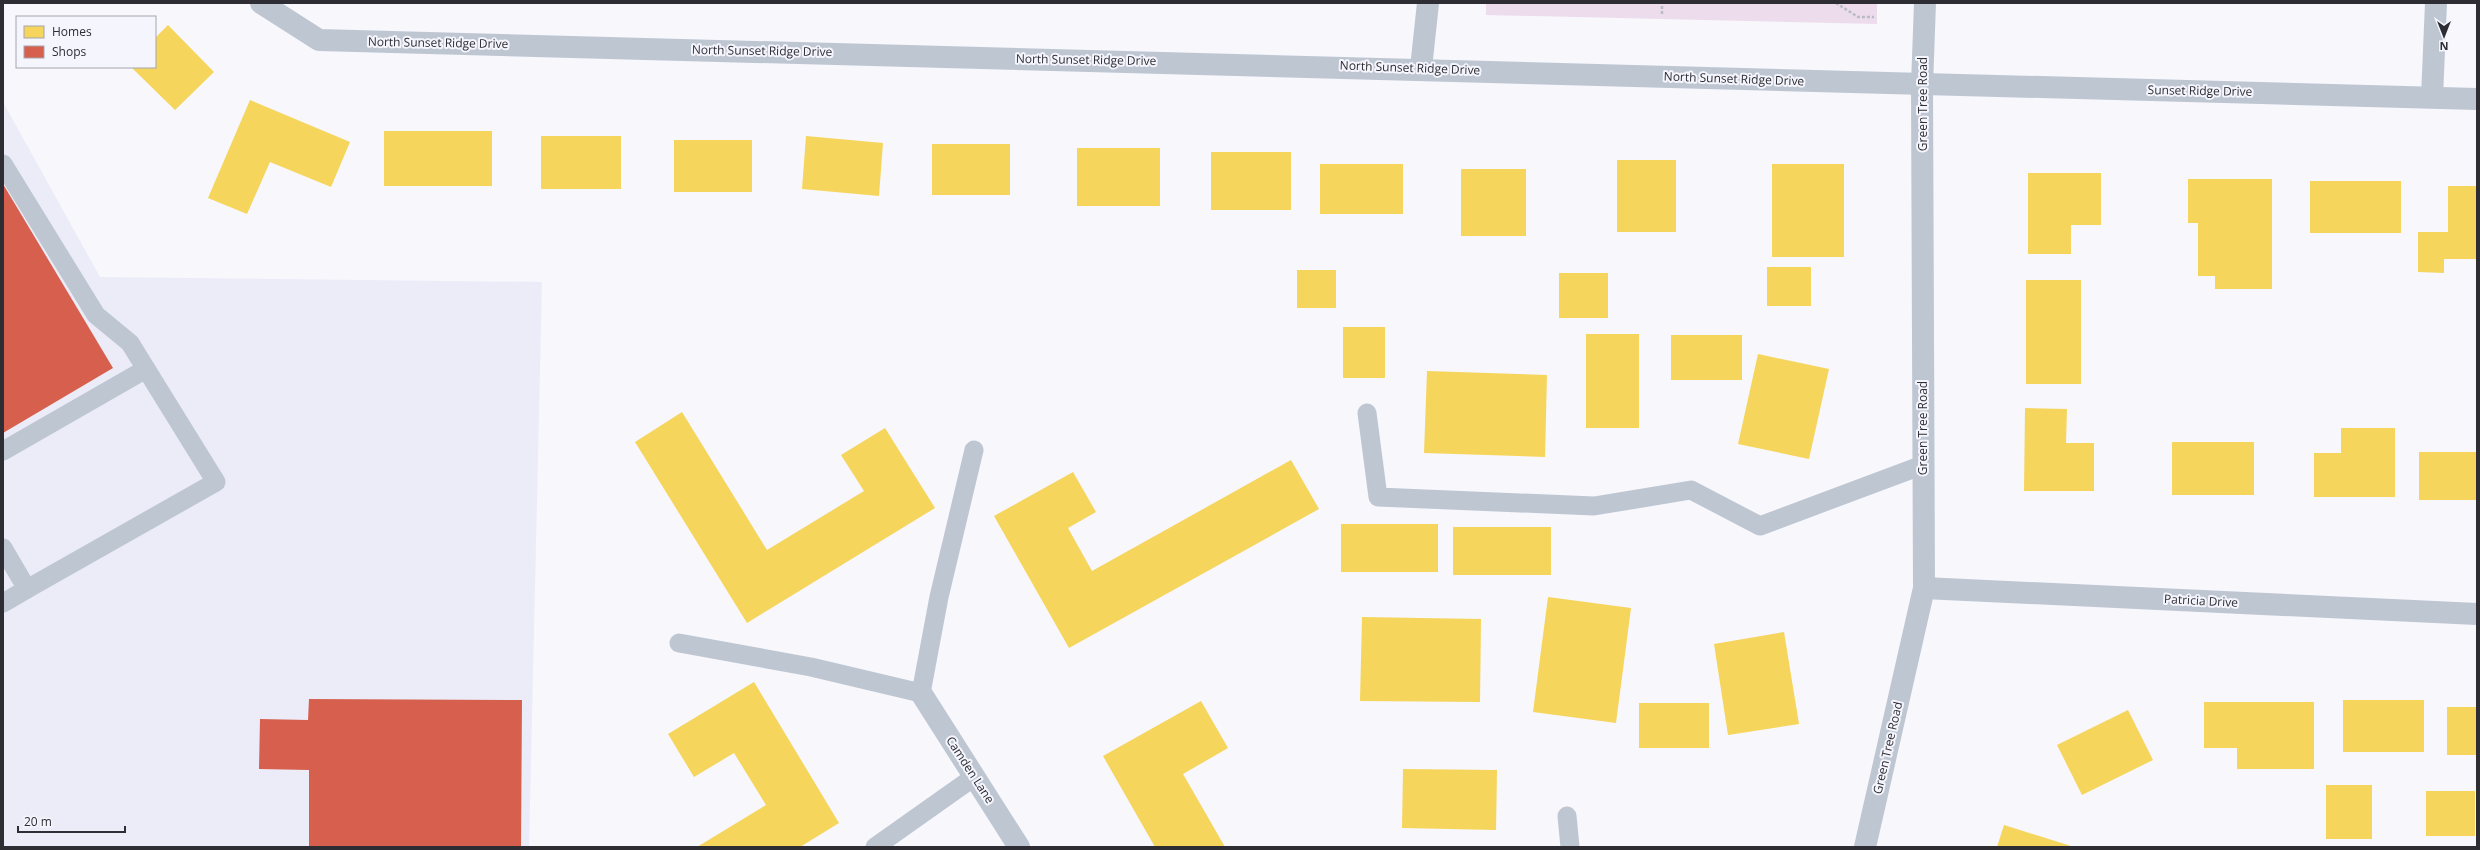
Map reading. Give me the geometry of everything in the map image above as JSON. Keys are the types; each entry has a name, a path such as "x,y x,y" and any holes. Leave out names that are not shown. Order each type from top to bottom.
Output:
{"street":[{"name":"North Sunset Ridge Drive","path":"260,3 319,40 1421,68 1922,85"},
{"path":"1421,68 1428,3"},
{"name":"Green Tree Road","path":"1865,847 1924,588 1922,85 1925,3"},
{"path":"2432,97 2436,3"},
{"name":"Sunset Ridge Drive","path":"1922,85 2477,99"},
{"name":"Patricia Drive","path":"1924,588 2477,614"},
{"name":"Camden Lane","path":"921,693 1019,847"}],"lane":[{"path":"3,164 96,315 130,343 216,482 3,602"},
{"path":"3,452 146,369"},
{"path":"1367,413 1378,497 1594,506 1691,490 1760,526 1923,465"},
{"path":"679,643 811,667 921,693 939,597 974,450"},
{"path":"3,548 27,589"},
{"path":"875,847 974,777"},
{"path":"1567,816 1570,847"}],"path":[{"path":"1662,3 1662,14"},
{"path":"1836,3 1858,17 1874,17"}],"shaded area":[{"path":"1486,3 1877,3 1877,24 1486,15"},
{"path":"3,102 100,277 542,282 529,847 3,847"}],"building: Homes":[{"path":"168,25 214,72 175,110 132,68 156,68 156,37"},
{"path":"250,100 350,142 331,187 270,162 247,214 208,198"},
{"path":"384,131 492,131 492,186 384,186"},
{"path":"541,136 621,136 621,189 541,189"},
{"path":"806,136 883,143 879,196 802,189"},
{"path":"674,140 752,140 752,192 674,192"},
{"path":"932,144 1010,144 1010,195 932,195"},
{"path":"1077,148 1160,148 1160,206 1077,206"},
{"path":"1211,152 1291,152 1291,210 1211,210"},
{"path":"1617,160 1676,160 1676,232 1617,232"},
{"path":"1320,164 1403,164 1403,214 1320,214"},
{"path":"1772,164 1844,164 1844,257 1772,257"},
{"path":"1461,169 1526,169 1526,236 1461,236"},
{"path":"2028,173 2101,173 2101,225 2071,225 2071,254 2028,254"},
{"path":"2188,179 2272,179 2272,289 2215,289 2215,276 2198,276 2198,223 2188,223"},
{"path":"2310,181 2401,181 2401,233 2310,233"},
{"path":"2448,186 2477,186 2477,259 2444,259 2444,273 2418,272 2418,232 2448,232"},
{"path":"1767,267 1811,267 1811,306 1767,306"},
{"path":"1297,270 1336,270 1336,308 1297,308"},
{"path":"1559,273 1608,273 1608,318 1559,318"},
{"path":"2026,280 2081,280 2081,384 2026,384"},
{"path":"1343,327 1385,327 1385,378 1343,378"},
{"path":"1586,334 1639,334 1639,428 1586,428"},
{"path":"1671,335 1742,335 1742,380 1671,380"},
{"path":"1758,354 1829,369 1809,459 1738,444"},
{"path":"1427,371 1547,375 1545,457 1424,453"},
{"path":"2025,408 2067,409 2066,443 2094,443 2094,491 2024,491"},
{"path":"682,412 767,550 864,491 841,455 885,428 935,508 747,623 635,442"},
{"path":"2341,428 2395,428 2395,497 2314,497 2314,453 2341,453"},
{"path":"2172,442 2254,442 2254,495 2172,495"},
{"path":"2419,452 2477,452 2477,500 2419,500"},
{"path":"1291,460 1319,509 1069,648 994,516 1073,472 1096,512 1068,528 1092,571"},
{"path":"1341,524 1438,524 1438,572 1341,572"},
{"path":"1453,527 1551,527 1551,575 1453,575"},
{"path":"1548,597 1631,608 1616,723 1533,712"},
{"path":"1362,617 1481,619 1480,702 1360,701"},
{"path":"1784,632 1799,724 1728,735 1714,644"},
{"path":"754,682 839,823 800,847 697,847 766,805 734,753 694,777 668,734"},
{"path":"2343,700 2424,700 2424,752 2343,752"},
{"path":"1201,701 1228,748 1183,774 1225,847 1155,847 1103,756"},
{"path":"2204,702 2314,702 2314,769 2237,769 2237,748 2204,748"},
{"path":"1639,703 1709,703 1709,748 1639,748"},
{"path":"2447,707 2477,707 2477,755 2447,755"},
{"path":"2128,710 2153,760 2082,795 2057,745"},
{"path":"1403,769 1497,770 1496,830 1402,828"},
{"path":"2326,785 2372,785 2372,839 2326,839"},
{"path":"2426,791 2475,791 2475,836 2426,836"},
{"path":"2004,825 2071,846 1997,847"}],"building: Shops":[{"path":"3,184 113,368 3,433"},
{"path":"309,699 522,700 521,847 309,847 309,770 259,769 260,719 308,720"}]}
